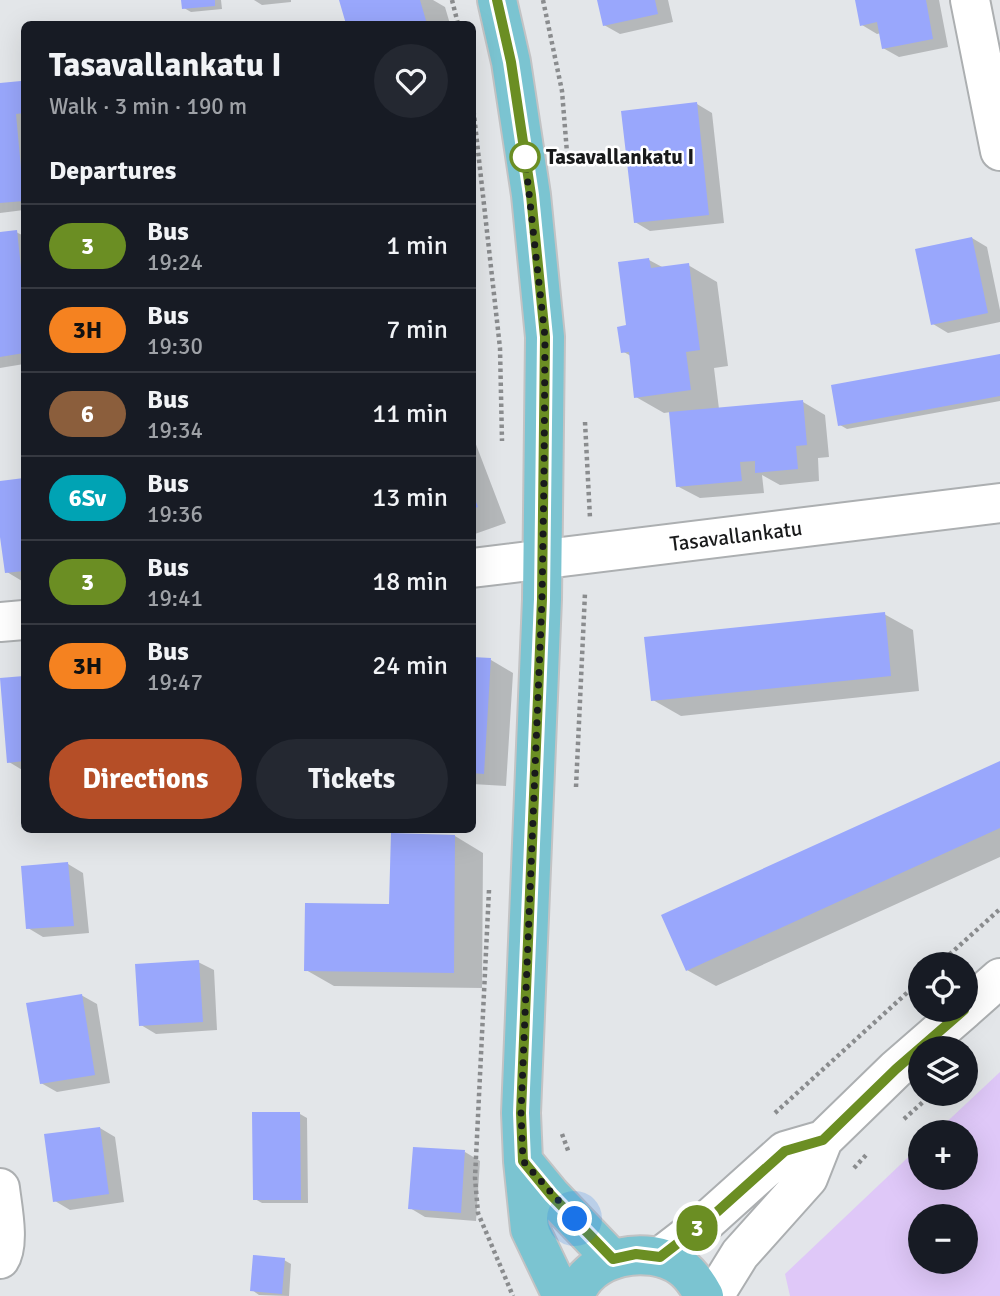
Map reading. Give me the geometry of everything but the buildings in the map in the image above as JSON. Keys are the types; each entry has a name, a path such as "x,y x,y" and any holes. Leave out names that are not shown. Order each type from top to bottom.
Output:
{"main road":[{"path":"497,0 511,62 531,195 545,337 542,560 521,1113 523,1161 530,1229 562,1296"},
{"path":"523,1161 551,1195 613,1259"},
{"path":"575,1296 593,1270 613,1259 636,1254 660,1257 681,1267 698,1284 704,1296"}],"street":[{"path":"970,0 1000,152"},
{"name":"Tasavallankatu","path":"476,568 1000,503"},
{"path":"0,622 21,620"},
{"path":"978,997 1000,978"},
{"path":"714,1296 740,1254 808,1178 823,1140 896,1069 950,1022"},
{"path":"660,1257 708,1220 785,1151 823,1140"},
{"path":"0,1188 4,1224 3,1254 0,1259"}],"path":[{"path":"452,0 457,21"},
{"path":"476,133 500,348 503,446"},
{"path":"489,885 475,1178 478,1213 513,1296"},
{"path":"952,952 1000,909"},
{"path":"767,1121 908,992"},
{"path":"502,1270 537,1246"}],"shaded area":[{"path":"1000,1072 1000,1296 790,1296 785,1274 908,1157 908,1190 978,1190 978,1120 949,1120 964,1106 978,1106 978,1093"}],"bus line":[{"name":"3","path":"497,0 511,62 531,195 545,337 542,599 521,1113 523,1161 551,1195 613,1259 636,1254 660,1257 708,1220 785,1151 823,1140 896,1069 950,1022"}],"place":[{"name":"Tasavallankatu I","path":"525,157"}],"route":[{"path":"525,157 545,337 542,599 521,1113 523,1161 575,1219"}]}
